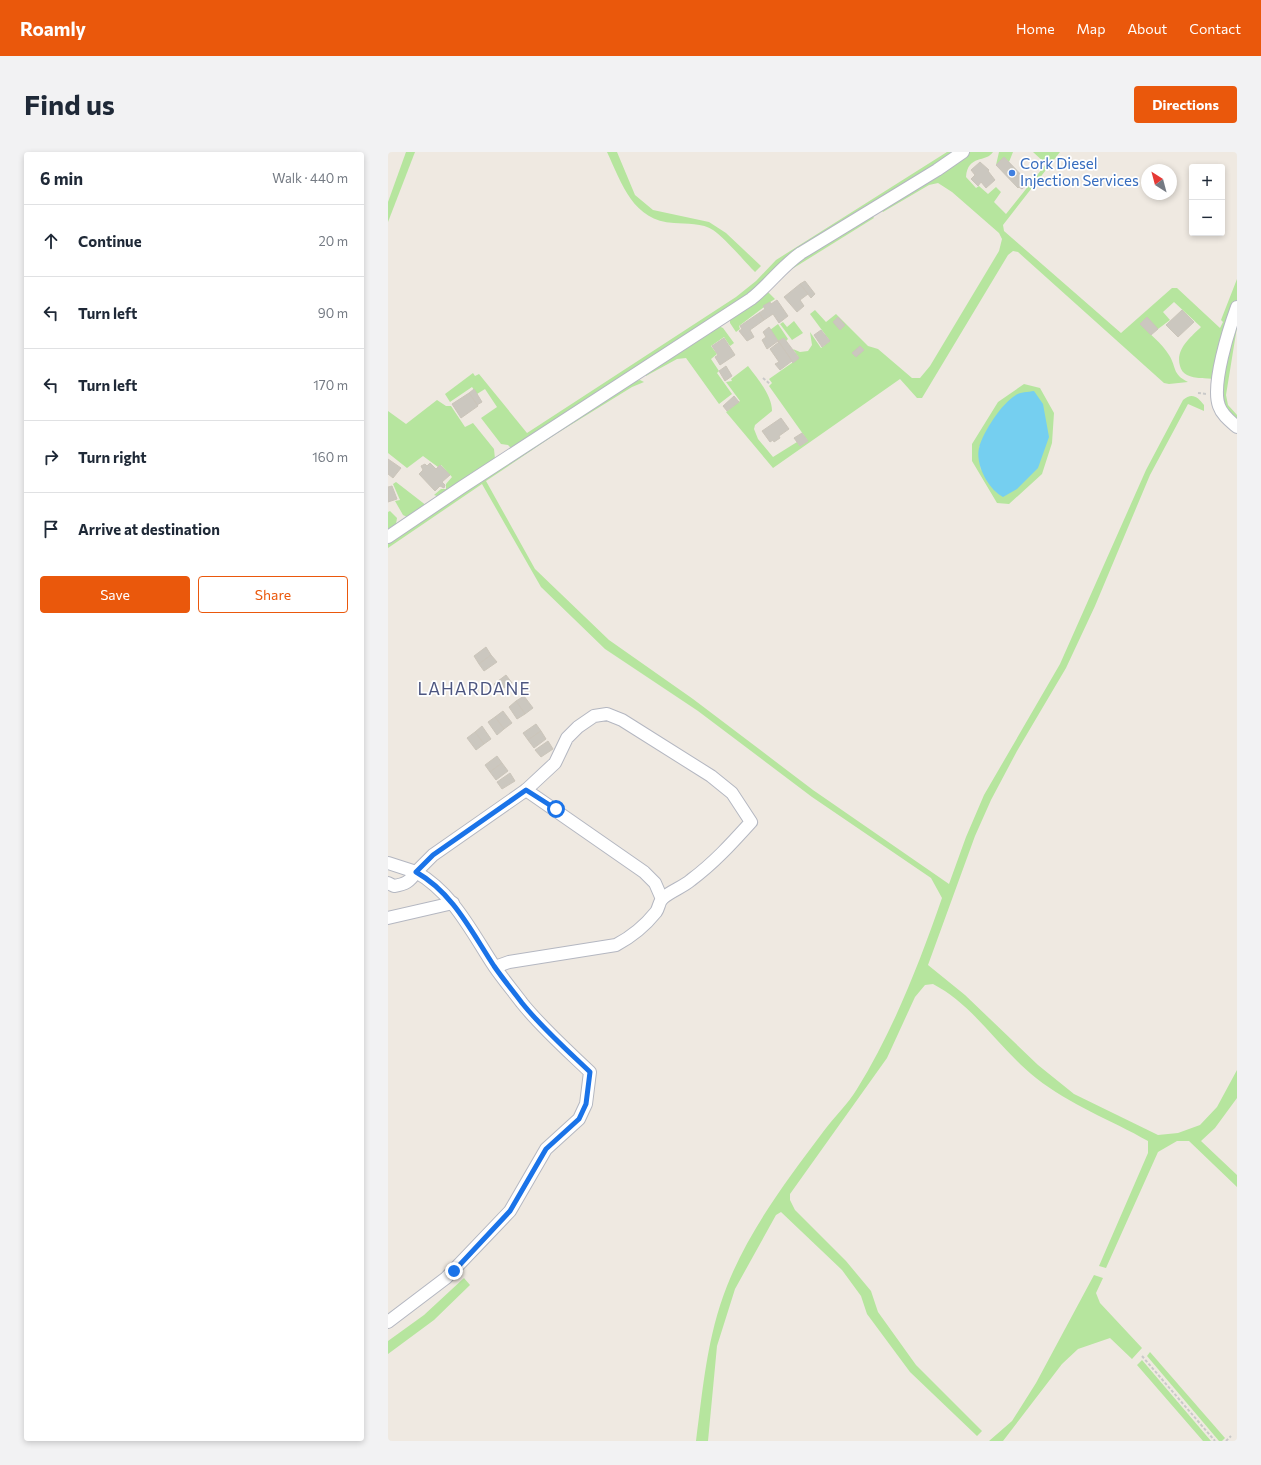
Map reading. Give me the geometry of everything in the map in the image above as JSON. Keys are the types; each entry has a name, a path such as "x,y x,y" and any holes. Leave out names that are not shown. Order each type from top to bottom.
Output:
{"street":[{"path":"388,537 487,470 751,299 765,287 782,266 801,253 937,170 963,152"},
{"path":"1237,307 1224,351 1217,393 1219,406 1222,412 1237,427"},
{"path":"388,883 394,886 405,884 433,855 526,790 555,763 567,738 578,727 594,716 607,714 622,720 711,776 732,793 751,822 715,860 690,881 662,899 658,909 639,932 616,945 509,962 495,967"},
{"path":"526,790 644,872 655,883 662,899"},
{"path":"388,863 416,872 431,880 465,919 495,967 523,1004 590,1072 586,1104 574,1125 546,1149 516,1201 499,1224 441,1283 388,1322"},
{"path":"388,918 452,903"}],"path":[{"path":"763,378 770,384"},
{"path":"1142,1356 1215,1441"},
{"path":"1226,1441 1231,1436"}],"green space":[{"path":"406,152 415,152 388,222 388,202"},
{"path":"607,152 617,152 635,195 653,210 709,222 726,233 761,266 755,272 718,233 709,228 699,225 660,221 648,216 631,199 624,188"},
{"path":"947,152 956,152 758,289 511,448 508,445 501,444 481,418 497,407 485,389 477,394 472,387 450,402 445,394 473,373 475,376 479,374 527,433 736,297 756,281 776,260"},
{"path":"969,152 993,152 970,165 967,170 966,177 976,188 979,186 988,194 996,187 1001,192 994,202 1006,214 1046,164 1033,152 1060,152 1003,225 1004,231 1121,333 1172,288 1177,288 1220,328 1223,322 1221,320 1237,279 1237,300 1228,325 1215,379 1197,378 1184,373 1182,370 1179,360 1182,349 1189,339 1201,327 1174,302 1163,312 1170,320 1158,329 1140,324 1163,346 1179,376 1188,382 1169,384 1164,383 1018,252 1013,251 1008,255 922,398 917,398 900,379 773,468 726,412 740,401 726,382 732,381 731,379 748,366 767,393 770,399 772,411 755,425 754,429 758,439 773,457 797,442 800,446 808,441 769,386 772,383 769,379 799,358 793,349 800,352 808,351 812,345 810,332 821,348 830,341 810,314 815,310 826,322 836,314 868,346 878,349 912,378 920,378 930,366 999,251 1002,239 999,233 952,192 938,183 929,185 883,212 880,208 954,164"},
{"path":"999,152 1013,152 1009,162 1004,157 996,165"},
{"path":"871,214 874,218 792,269 789,266"},
{"path":"768,292 775,299 739,326 740,329 736,332 730,323 730,317"},
{"path":"1237,316 1237,327 1226,395 1228,405 1237,415 1237,423 1224,410 1221,387"},
{"path":"794,321 803,333 792,340 780,324 783,322 787,327"},
{"path":"778,324 788,339 786,341 784,338 778,341 770,330"},
{"path":"716,325 723,328 734,343 730,346 724,337 711,346 717,354 711,359 719,371 717,373 732,394 719,404 686,358 677,359 646,376 646,375"},
{"path":"640,380 644,382 632,387 556,434 486,481 535,569 609,640 693,699 813,790 949,884 966,837 984,795 1060,664 1146,470 1183,400 1189,396 1195,396 1204,405 1204,411 1188,404 1150,475 1095,606 1066,668 1017,751 991,800 975,836 928,965 965,995 1038,1065 1074,1094 1158,1135 1178,1133 1200,1125 1217,1107 1237,1070 1237,1098 1215,1128 1201,1141 1237,1175 1237,1187 1189,1141 1177,1141 1158,1152 1106,1268 1099,1266 1148,1153 1148,1141 1049,1088 1023,1067 962,1004 933,984 925,985 915,997 887,1058 790,1194 790,1200 795,1210 846,1261 871,1291 878,1312 916,1365 982,1431 977,1436 910,1372 867,1314 861,1296 842,1270 781,1212 776,1215 735,1289 717,1346 708,1441 696,1441 710,1343 720,1305 727,1286 746,1245 770,1206 796,1168 853,1095 883,1043 915,972 942,898 931,878 812,797 698,711 605,649 541,587 482,484 388,548 388,541 632,382"},
{"path":"1024,384 1040,388 1054,413 1052,443 1042,474 1009,504 997,503 972,461 972,444 998,402","holes":["989,427 981,471 979,448"]},
{"path":"437,400 446,406 451,406 465,427 473,423 494,449 495,459 440,497 434,495 441,489 446,489 446,484 452,477 441,465 438,467 423,456 407,468 388,453 388,411 406,424"},
{"path":"396,482 427,506 407,517 403,515 395,501 400,500 393,484"},
{"path":"390,511 397,518 396,524 388,529 388,512"},
{"path":"1094,1275 1103,1278 1096,1293 1100,1303 1142,1348 1132,1359 1110,1338 1078,1349 1062,1364 1003,1441 989,1441 1012,1421 1036,1383"},
{"path":"464,1278 470,1285 434,1320 388,1354 388,1341 424,1315"},
{"path":"1150,1352 1225,1438 1222,1441 1219,1441 1147,1356"},
{"path":"1142,1360 1211,1441 1203,1441 1137,1365"}],"water":[{"path":"1034,391 1043,404 1049,437 1038,468 1017,489 1003,497 998,494 988,483 981,469 978,455 981,441 989,426 1005,404 1018,394"}],"building":[{"path":"1004,157 1029,183 1022,189 1019,187 1018,188 996,165"},
{"path":"980,162 989,170 988,171 995,180 986,188 981,182 978,186 971,179 975,175 971,170"},
{"path":"805,281 815,294 811,298 800,284"},
{"path":"800,284 808,294 800,300 804,306 797,312 784,297"},
{"path":"777,300 788,316 779,323 773,314 764,320 759,313 765,309 763,306 770,302 771,304"},
{"path":"1182,310 1194,322 1178,337 1166,325"},
{"path":"759,313 764,320 750,330 754,337 747,341 739,331 742,329 740,326"},
{"path":"838,317 845,325 840,330 833,322"},
{"path":"1147,317 1158,329 1151,335 1140,324"},
{"path":"769,327 778,341 767,349 762,340 766,337 763,332"},
{"path":"821,330 830,341 822,347 814,335"},
{"path":"724,338 735,355 720,365 715,357 718,355 712,346"},
{"path":"784,338 799,358 793,363 778,341"},
{"path":"779,342 792,361 780,370 775,364 779,362 770,349"},
{"path":"860,346 864,350 856,357 852,353"},
{"path":"726,366 732,376 725,381 719,371"},
{"path":"474,389 482,402 477,405 469,393"},
{"path":"469,393 478,406 461,418 452,404"},
{"path":"734,396 739,402 727,411 723,406"},
{"path":"781,418 789,429 779,436 780,438 774,442 773,440 770,442 762,431"},
{"path":"802,433 808,441 800,446 794,438"},
{"path":"388,459 401,468 393,478 388,474"},
{"path":"430,463 436,469 440,465 450,475 442,482 445,485 444,488 440,486 435,491 419,474 423,470 421,466 425,464 427,466"},
{"path":"392,486 397,499 388,502 388,487"},
{"path":"486,647 491,655 479,664 474,656"},
{"path":"491,655 497,662 484,671 479,664"},
{"path":"506,675 512,683 499,691 494,684"},
{"path":"524,696 533,708 525,714 516,701"},
{"path":"516,701 525,714 517,719 509,707"},
{"path":"503,711 512,723 504,729 495,717"},
{"path":"495,717 504,729 497,735 488,722"},
{"path":"536,724 541,731 528,740 523,733"},
{"path":"482,726 491,739 484,744 475,732"},
{"path":"541,731 546,739 534,748 528,740"},
{"path":"475,732 484,744 476,750 467,738"},
{"path":"548,741 553,749 541,757 535,750"},
{"path":"497,756 502,763 490,772 485,765"},
{"path":"502,763 508,771 496,780 490,772"},
{"path":"510,773 515,781 502,789 497,782"}],"place":[{"name":"Cork Diesel Injection Services","path":"1012,173"}],"district":[{"name":"LAHARDANE","path":"474,689"}],"route":[{"path":"454,1271 510,1211 546,1149 579,1119 586,1104 590,1072 523,1004 495,967 465,919 446,895 431,880 416,872 433,855 526,790 556,809"}]}
